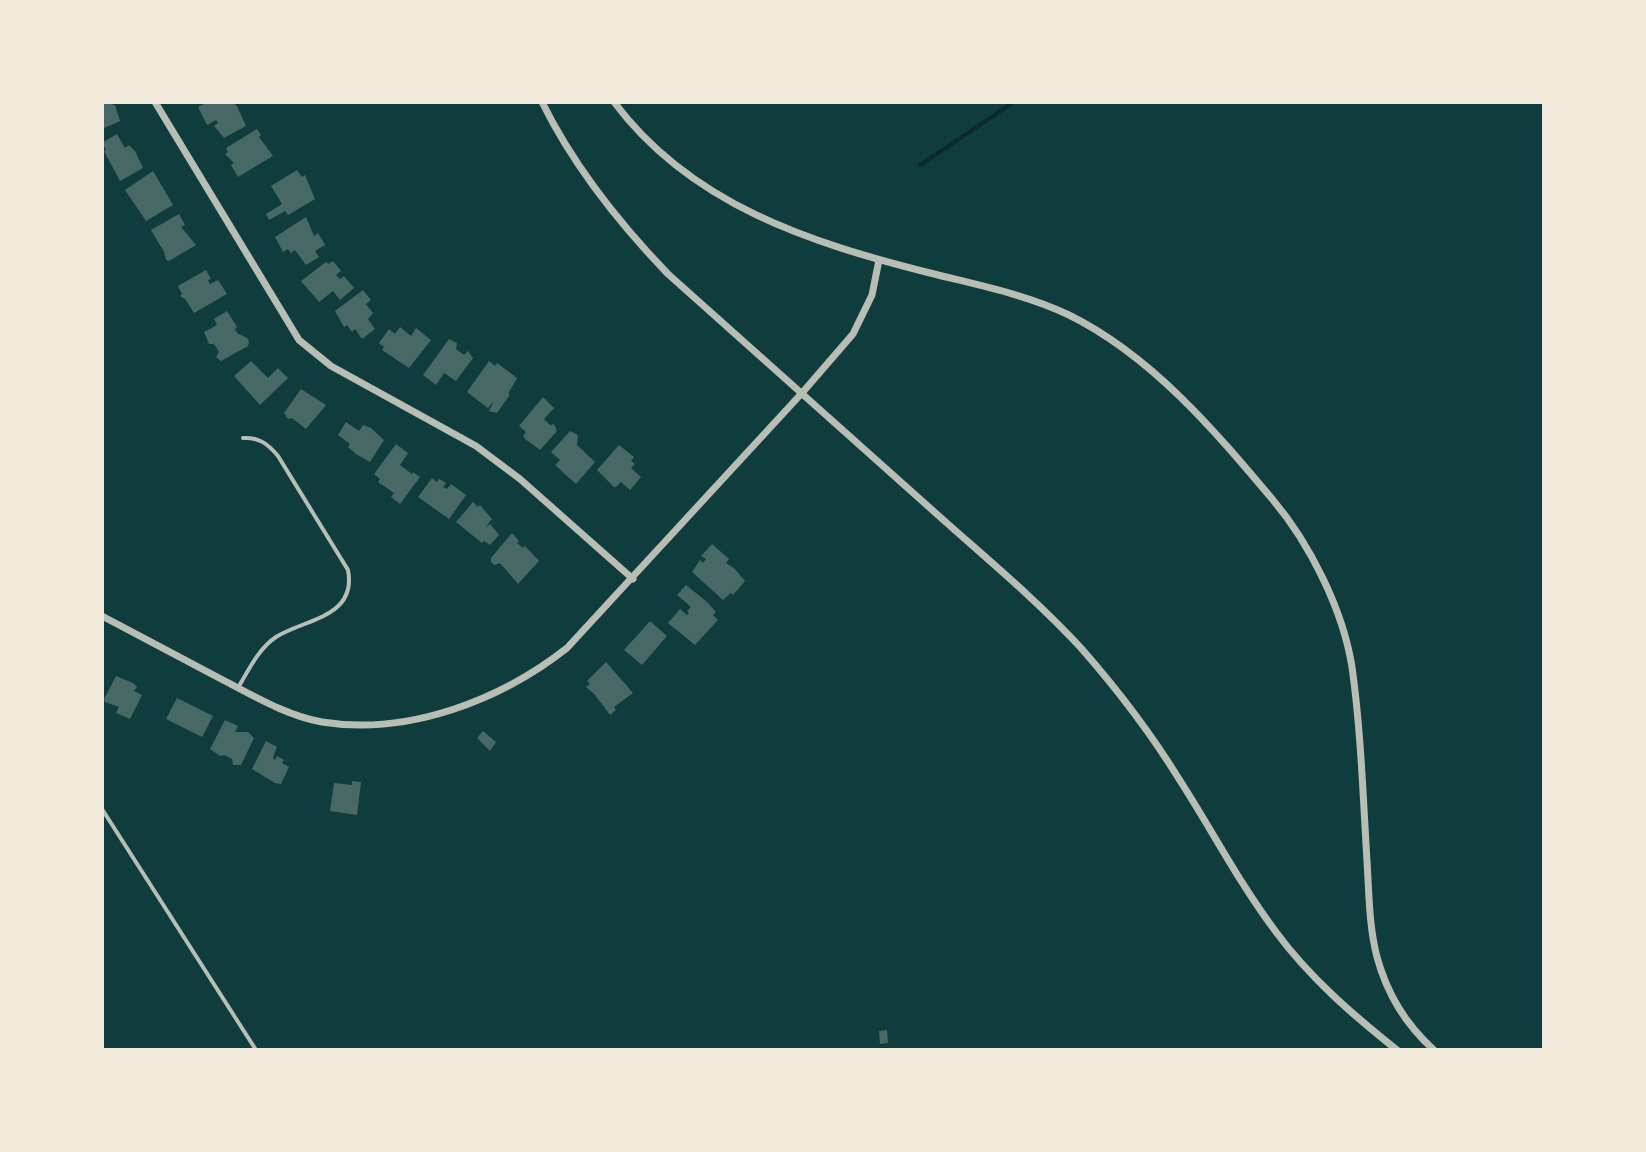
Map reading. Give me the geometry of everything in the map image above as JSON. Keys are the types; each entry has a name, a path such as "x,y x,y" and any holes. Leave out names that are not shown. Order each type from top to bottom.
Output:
{"street":[{"path":"155,102 299,340 331,366 476,446 520,479 633,579"},
{"path":"542,102 590,183 622,226 668,274 1079,646 1150,735 1233,871 1277,934 1308,971 1345,1007 1397,1050"},
{"path":"614,102 648,140 719,197 810,239 1019,296 1068,315 1109,337 1184,400 1299,533 1325,586 1351,664 1377,956 1401,1013 1412,1030 1434,1050"},
{"path":"102,616 261,700 320,722 356,725 405,720 452,710 505,689 539,670 567,648 802,393 853,334 872,295 879,260"}],"lane":[{"path":"238,688 252,664 274,638 328,615 339,606 349,577 348,570 278,456 270,446 254,438 243,438"},
{"path":"102,809 256,1050"}],"building":[{"path":"102,102 115,105 120,121 102,129"},
{"path":"208,102 232,102 246,126 224,138 214,126 218,123 216,120 207,125 198,107"},
{"path":"257,129 273,156 238,177 231,165 234,163 225,154 228,152 226,148"},
{"path":"117,134 125,148 129,145 135,151 143,168 120,181 102,143"},
{"path":"297,170 302,177 305,175 315,199 288,215 285,211 269,220 266,214 282,204 271,186"},
{"path":"153,171 173,205 146,221 125,190"},
{"path":"179,214 185,225 181,227 196,245 169,261 151,230"},
{"path":"306,217 314,236 318,233 325,245 315,251 319,257 306,265 295,250 283,252 275,237"},
{"path":"333,261 341,271 336,275 340,279 344,276 354,288 340,300 333,291 319,302 301,281 326,262"},
{"path":"206,270 210,284 218,280 227,294 194,313 180,296 178,286"},
{"path":"363,290 371,300 366,304 373,313 368,319 375,329 362,339 355,329 352,332 347,325 344,327 335,311"},
{"path":"227,311 237,327 237,333 249,342 248,346 221,361 216,357 219,352 214,344 209,344 204,332 217,325 214,319"},
{"path":"400,327 411,336 416,328 431,340 409,368 382,350 384,347 379,343 389,329 395,334"},
{"path":"449,339 457,343 456,349 464,355 468,351 473,358 456,381 444,373 436,385 423,375"},
{"path":"251,361 268,378 278,368 288,378 260,405 234,376"},
{"path":"489,361 495,366 497,363 517,378 497,413 489,411 494,401 488,408 467,392"},
{"path":"301,389 326,405 306,429 292,418 288,419 284,413"},
{"path":"543,397 554,408 544,419 550,425 554,424 557,431 540,450 525,439 523,436 526,432 519,426"},
{"path":"346,422 359,431 363,425 371,428 384,440 370,462 356,454 348,447 350,444 338,435"},
{"path":"570,431 578,435 577,445 595,462 576,484 555,465 560,460 551,452"},
{"path":"396,444 408,453 400,465 420,477 400,504 391,497 394,493 378,482 380,479 374,474"},
{"path":"619,445 634,457 631,461 635,464 631,468 641,477 630,490 621,482 614,487 597,470"},
{"path":"432,478 446,483 443,487 447,489 451,484 466,495 449,519 418,497"},
{"path":"473,502 478,507 480,505 492,519 485,528 490,524 499,535 490,545 484,541 482,543 456,522"},
{"path":"512,533 519,541 517,543 523,548 525,546 539,561 518,584 500,563 494,565 491,562"},
{"path":"712,544 729,559 726,563 745,581 733,595 731,593 723,600 692,572 700,560 703,563 706,559 701,556"},
{"path":"686,585 706,601 716,612 713,615 718,620 695,645 668,623 680,609 687,615 689,613 687,611 691,607 677,595"},
{"path":"650,621 667,636 642,665 624,650"},
{"path":"606,662 633,693 614,707 616,710 610,715 586,687 590,684 587,681"},
{"path":"116,676 133,683 137,687 134,691 142,695 130,719 116,713 119,707 104,699"},
{"path":"177,698 213,716 202,737 166,719"},
{"path":"225,720 238,726 235,732 248,732 254,738 241,765 233,765 232,759 210,749"},
{"path":"483,731 496,742 490,751 477,738"},
{"path":"266,741 277,747 273,758 275,760 277,756 289,767 281,784 252,769"},
{"path":"352,781 361,782 357,815 330,811 334,783 352,785"},
{"path":"887,1030 888,1043 880,1044 879,1031"}],"waterway":[{"path":"920,165 1014,102"}]}
